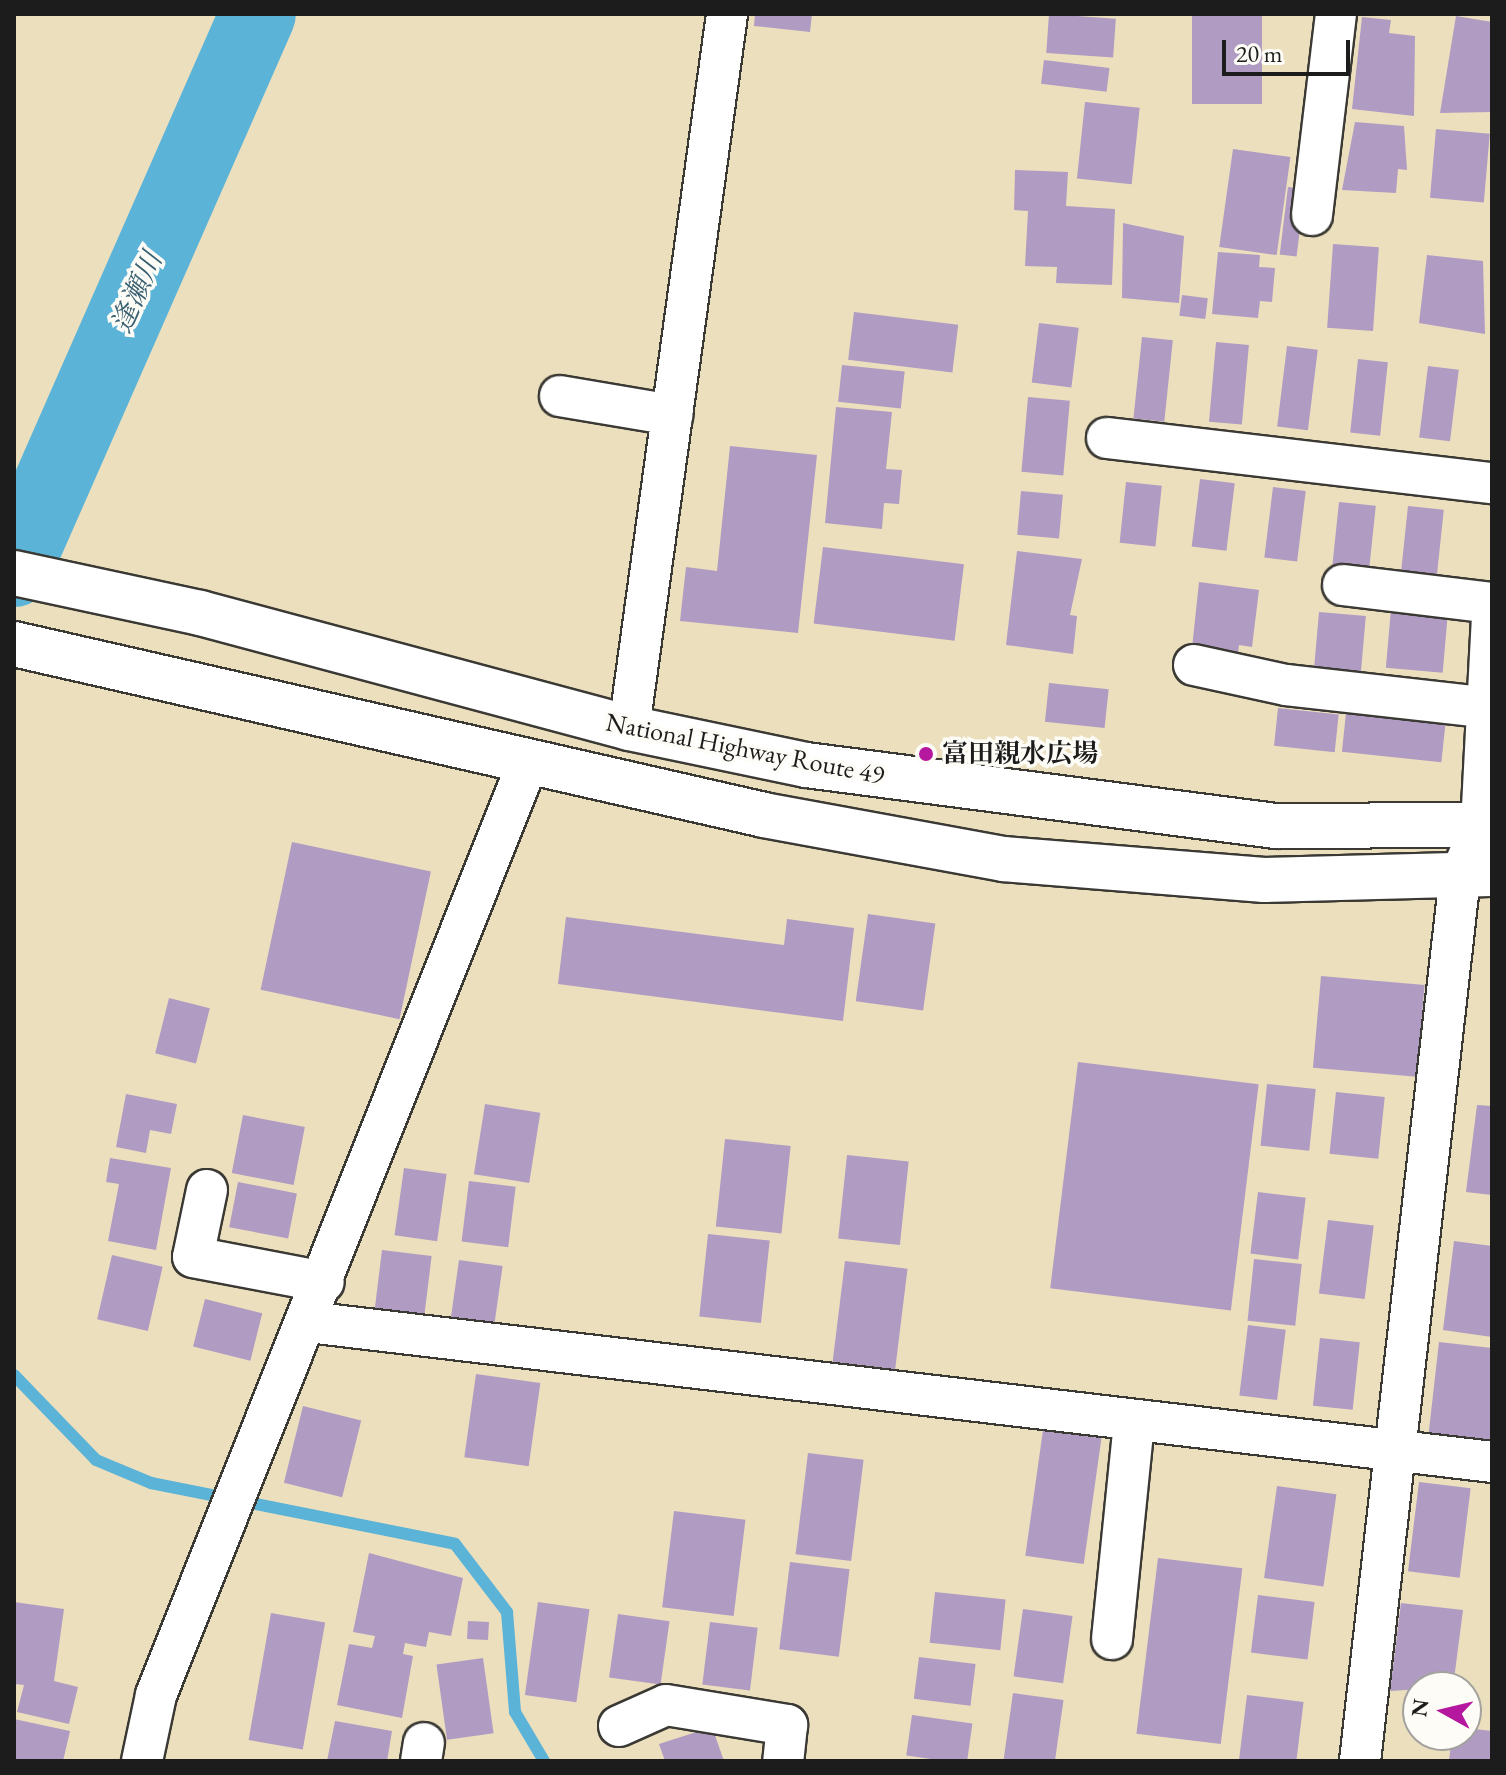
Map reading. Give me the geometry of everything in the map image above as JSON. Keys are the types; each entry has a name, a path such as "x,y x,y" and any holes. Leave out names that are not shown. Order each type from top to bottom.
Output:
{"highway":[{"name":"National Highway Route 49","path":"14,573 200,613 629,728 1034,800 1276,826 1486,806"},
{"path":"14,644 162,674 528,762 1003,859 1264,880 1476,875"}],"street":[{"path":"629,728 727,14"},
{"path":"1312,215 1336,14"},
{"path":"560,396 672,415"},
{"path":"1107,438 1492,483"},
{"path":"1343,585 1492,603"},
{"path":"1360,1761 1395,1452 1486,806 1483,707 1492,619"},
{"path":"1194,665 1286,685 1483,707"},
{"path":"142,1761 156,1695 324,1282 528,762"},
{"path":"207,1190 193,1257 324,1282"},
{"path":"308,1322 1492,1462"},
{"path":"1112,1639 1134,1421"},
{"path":"619,1726 666,1705 787,1725 783,1761"}],"building":[{"path":"755,14 812,14 810,32 754,26"},
{"path":"1049,14 1116,19 1113,58 1046,53"},
{"path":"1192,14 1262,14 1262,104 1192,104"},
{"path":"1456,16 1492,22 1492,112 1440,113"},
{"path":"1362,17 1391,20 1389,33 1415,36 1414,116 1352,109"},
{"path":"1044,60 1110,68 1107,92 1041,84"},
{"path":"1085,102 1140,108 1132,184 1077,179"},
{"path":"1355,122 1404,126 1407,170 1398,169 1396,193 1342,190"},
{"path":"1436,129 1490,134 1484,202 1430,198"},
{"path":"1233,149 1290,157 1277,255 1219,247"},
{"path":"1015,170 1068,172 1066,206 1115,209 1112,285 1056,283 1057,267 1025,266 1028,211 1014,210"},
{"path":"1288,187 1305,189 1297,257 1280,254"},
{"path":"1123,223 1184,236 1179,303 1122,298"},
{"path":"1333,244 1379,247 1373,331 1327,328"},
{"path":"1218,252 1260,255 1259,267 1275,268 1272,302 1260,301 1258,318 1212,314"},
{"path":"1427,255 1483,261 1485,334 1419,323"},
{"path":"1182,295 1208,298 1205,319 1179,316"},
{"path":"854,312 958,325 952,372 848,360"},
{"path":"1039,323 1079,328 1071,387 1032,383"},
{"path":"1142,337 1173,340 1164,422 1133,419"},
{"path":"1216,342 1249,345 1242,425 1209,422"},
{"path":"1287,346 1318,350 1308,430 1277,426"},
{"path":"1358,359 1388,362 1380,436 1350,433"},
{"path":"842,365 905,372 901,408 838,402"},
{"path":"1428,366 1459,370 1450,441 1419,437"},
{"path":"1028,397 1070,401 1063,475 1021,472"},
{"path":"836,407 892,412 886,469 902,470 899,504 884,503 882,529 825,523"},
{"path":"730,446 817,455 798,633 680,621 686,567 717,571"},
{"path":"1200,479 1235,483 1226,551 1192,546"},
{"path":"1126,482 1162,486 1155,546 1120,543"},
{"path":"1273,487 1306,491 1297,561 1264,557"},
{"path":"1021,491 1063,495 1059,538 1017,535"},
{"path":"1339,502 1376,506 1369,573 1332,569"},
{"path":"1408,506 1444,510 1436,583 1400,580"},
{"path":"823,547 964,564 955,641 814,623"},
{"path":"1017,551 1082,559 1070,615 1077,616 1073,654 1006,645"},
{"path":"1199,582 1259,590 1252,647 1239,645 1238,654 1192,648"},
{"path":"1391,609 1448,614 1443,673 1386,668"},
{"path":"1319,612 1366,616 1361,673 1314,669"},
{"path":"1049,683 1109,689 1105,728 1045,722"},
{"path":"1278,708 1339,714 1335,752 1274,746"},
{"path":"1346,713 1445,723 1441,762 1342,752"},
{"path":"292,842 431,872 400,1019 261,990"},
{"path":"868,914 935,923 923,1011 856,1001"},
{"path":"566,917 784,945 787,919 854,928 843,1021 558,984"},
{"path":"1321,976 1425,985 1417,1077 1313,1068"},
{"path":"169,998 210,1008 196,1063 155,1053"},
{"path":"1078,1062 1259,1084 1231,1310 1050,1288"},
{"path":"1267,1084 1316,1089 1309,1151 1261,1146"},
{"path":"1336,1092 1385,1097 1378,1159 1330,1154"},
{"path":"126,1094 177,1104 171,1134 150,1130 146,1153 116,1147"},
{"path":"485,1104 540,1113 529,1183 474,1174"},
{"path":"1477,1105 1492,1106 1492,1195 1466,1192"},
{"path":"243,1115 305,1127 294,1185 232,1173"},
{"path":"725,1139 791,1146 781,1233 716,1227"},
{"path":"847,1155 909,1161 900,1245 838,1239"},
{"path":"110,1158 171,1168 156,1250 108,1241 119,1184 106,1182"},
{"path":"404,1168 447,1174 437,1241 395,1235"},
{"path":"469,1181 516,1187 508,1247 462,1242"},
{"path":"238,1182 297,1193 288,1239 229,1227"},
{"path":"1258,1192 1306,1198 1298,1259 1250,1254"},
{"path":"1328,1220 1374,1226 1365,1299 1319,1293"},
{"path":"708,1234 770,1240 761,1323 699,1317"},
{"path":"1454,1241 1492,1246 1492,1337 1443,1330"},
{"path":"382,1250 432,1256 424,1315 375,1309"},
{"path":"112,1255 163,1267 148,1331 97,1319"},
{"path":"1254,1259 1302,1264 1295,1326 1248,1321"},
{"path":"459,1260 503,1266 494,1330 450,1323"},
{"path":"845,1261 908,1269 894,1382 831,1374"},
{"path":"205,1299 262,1313 250,1361 193,1347"},
{"path":"1248,1325 1286,1330 1277,1400 1239,1395"},
{"path":"1320,1338 1360,1342 1353,1410 1313,1406"},
{"path":"1439,1342 1492,1348 1492,1446 1428,1439"},
{"path":"476,1374 540,1383 529,1466 464,1457"},
{"path":"303,1406 361,1421 342,1497 284,1483"},
{"path":"1043,1430 1101,1438 1084,1564 1025,1556"},
{"path":"808,1453 864,1460 851,1561 796,1554"},
{"path":"1419,1482 1471,1488 1460,1578 1408,1571"},
{"path":"1277,1486 1336,1494 1323,1586 1264,1578"},
{"path":"674,1511 745,1520 734,1616 662,1607"},
{"path":"369,1553 463,1578 451,1636 429,1632 426,1647 405,1643 403,1654 413,1656 402,1718 337,1705 349,1644 372,1648 375,1636 353,1632"},
{"path":"1158,1558 1242,1568 1221,1744 1136,1734"},
{"path":"790,1562 850,1569 839,1657 779,1649"},
{"path":"935,1592 1006,1599 1000,1650 930,1643"},
{"path":"1258,1595 1315,1602 1308,1660 1251,1653"},
{"path":"14,1602 64,1609 54,1681 78,1687 69,1724 17,1712 24,1685 14,1684"},
{"path":"538,1602 589,1609 576,1702 525,1695"},
{"path":"1401,1603 1463,1610 1455,1671 1402,1671 1402,1690 1390,1691"},
{"path":"1023,1609 1073,1616 1063,1683 1014,1676"},
{"path":"271,1613 325,1623 303,1750 249,1740"},
{"path":"618,1614 669,1621 661,1685 609,1677"},
{"path":"468,1621 489,1622 488,1640 467,1639"},
{"path":"710,1622 758,1628 750,1690 702,1685"},
{"path":"919,1657 976,1664 970,1706 914,1699"},
{"path":"483,1658 494,1733 447,1740 436,1665"},
{"path":"1013,1693 1064,1700 1055,1761 1003,1761"},
{"path":"1247,1695 1304,1702 1296,1761 1239,1761"},
{"path":"912,1715 972,1723 967,1761 906,1756"},
{"path":"14,1719 70,1731 63,1761 14,1761"},
{"path":"335,1721 392,1731 387,1761 327,1761"},
{"path":"712,1727 724,1761 665,1761 659,1744"},
{"path":"1482,1730 1492,1731 1492,1761 1449,1761 1450,1751 1482,1751"}],"waterway":[{"name":"逢瀬川","path":"14,569 258,14"},
{"path":"14,1375 96,1460 151,1483 455,1544 507,1612 515,1712 544,1761"}],"place":[{"name":"富田親水広場","path":"926,754"}]}
